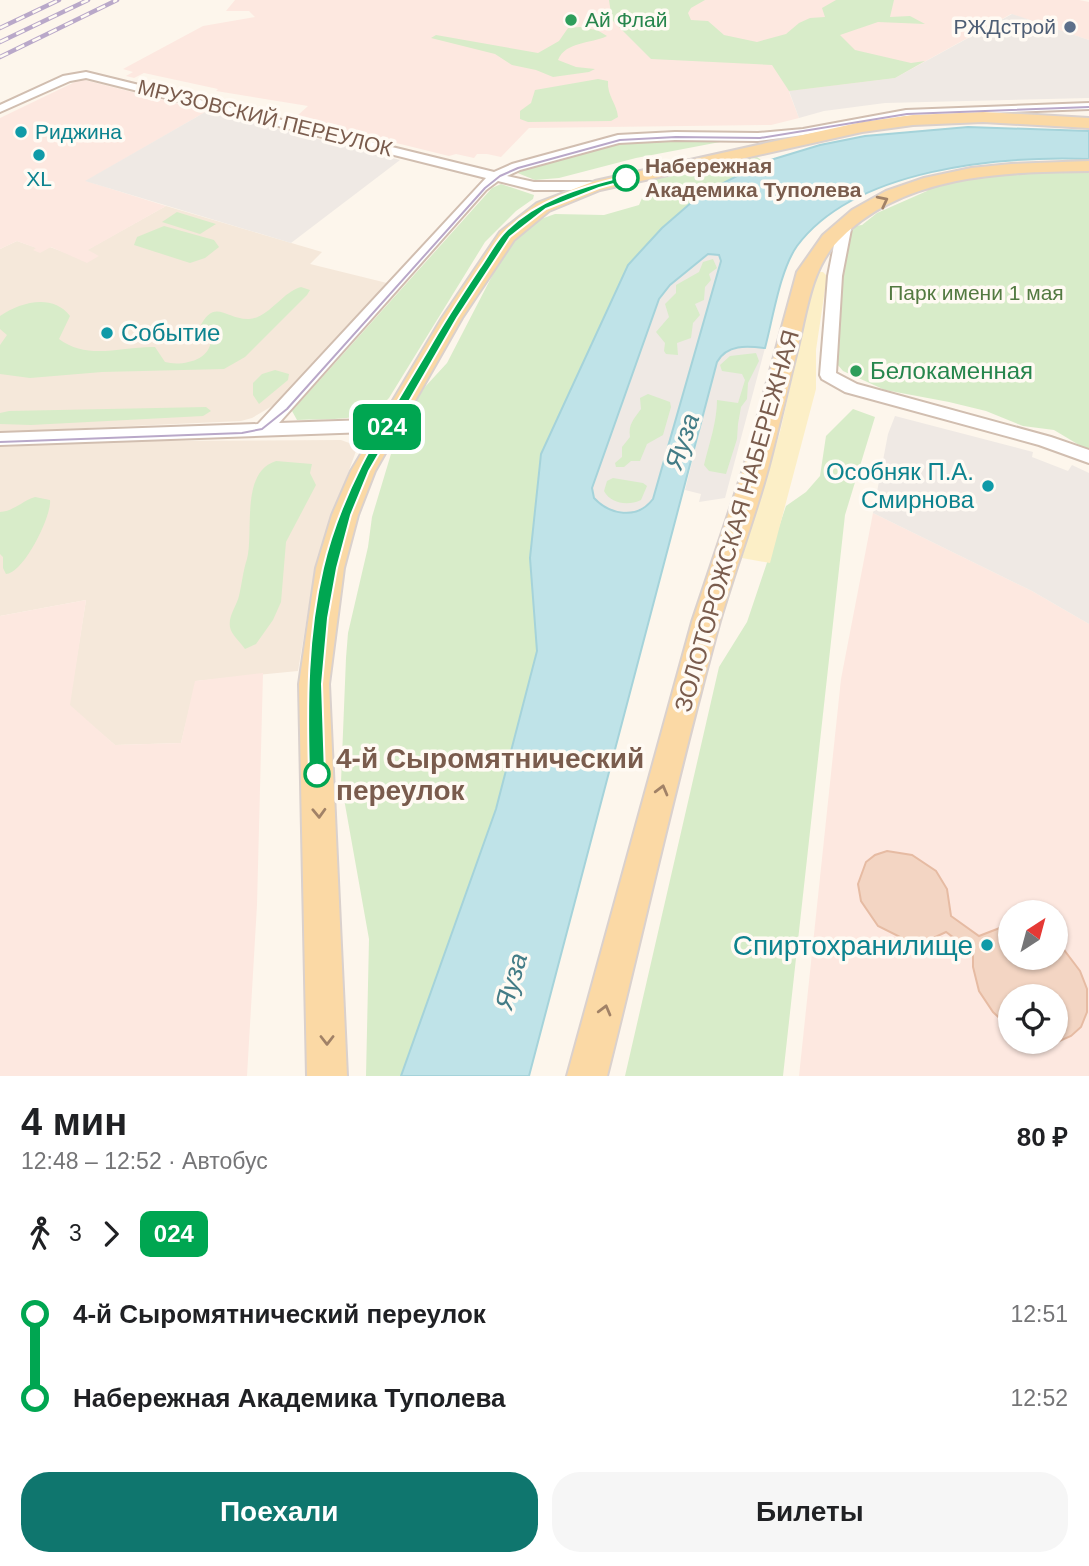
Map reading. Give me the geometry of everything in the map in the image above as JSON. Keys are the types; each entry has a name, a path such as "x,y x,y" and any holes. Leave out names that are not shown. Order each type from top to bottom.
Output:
{"main road":[{"path":"327,1076 314,684 330,568 345,515 385,430 496,250 528,216 595,186 888,123 983,117 1089,123"},
{"name":"ЗОЛОТОРОЖСКАЯ НАБЕРЕЖНАЯ","path":"587,1076 706,622 755,470 807,272 818,251 845,224 900,193 934,181 1007,169 1089,166"}],"street":[{"name":"МРУЗОВСКИЙ ПЕРЕУЛОК","path":"0,110 67,78 86,75 534,186 595,186"},
{"path":"261,430 283,409 482,187 498,175 537,160 618,139 676,136 758,137 803,132 867,118 913,112 1089,106"},
{"path":"528,216 539,201 534,186"},
{"path":"845,224 835,276 828,374 837,382 1045,441 1089,457"},
{"path":"807,272 820,269 835,276"},
{"path":"0,439 380,424 385,430"},
{"path":"337,427 360,433 385,430"}],"shaded area":[{"path":"235,0 1079,0 1089,2 1089,40 1011,14 895,78 789,92 799,118 771,125 529,128 501,157 477,154 474,158 456,154 449,156 299,119 297,116 308,106 216,91 218,89 144,73 134,78 126,76 133,72 123,69 203,26 255,17 249,11 226,11"},
{"path":"1012,14 1089,40 1089,98 885,103 824,111 799,118 789,91 895,78"},
{"path":"81,79 207,111 86,181 166,206 88,250 99,256 87,263 51,247 40,253 33,250 36,248 17,241 0,249 0,118"},
{"path":"207,111 400,160 291,243 85,181"},
{"path":"166,206 322,252 310,264 387,283 279,402 252,418 241,421 0,432 0,249 17,241 66,253 87,250"},
{"path":"708,254 719,255 721,261 653,499 648,505 633,512 611,511 593,498 592,488 659,299 670,285"},
{"path":"745,346 765,348 725,498 699,502 701,494 685,490 717,362 725,352"},
{"path":"895,416 1033,452 1032,457 1068,471 1072,465 1089,473 1089,624 1032,591 873,513 888,434"},
{"path":"341,440 352,444 356,451 316,563 298,671 196,681 181,743 115,745 69,706 86,600 0,616 0,447 119,441"},
{"path":"873,513 1032,591 1089,624 1089,1076 799,1076 841,679"},
{"path":"86,600 70,705 115,745 181,743 195,681 263,673 257,905 247,1076 0,1076 0,616"}],"green space":[{"path":"609,0 705,0 691,8 688,13 691,20 708,21 724,35 757,42 786,34 810,18 825,17 822,8 836,0 894,0 890,17 910,16 925,24 878,22 840,35 855,50 911,63 925,61 895,78 789,91 772,65 651,59 612,20"},
{"path":"568,28 597,30 607,36 573,46 558,60 576,67 595,69 553,77 512,65 495,54 431,38 436,35 538,53 559,41"},
{"path":"598,79 608,81 618,117 611,121 528,122 520,119 520,111 531,103 535,90"},
{"path":"662,139 720,142 636,158 559,178 535,180 515,172 611,144"},
{"path":"752,157 764,162 700,195 662,228 628,265 541,454 530,558 537,651 496,809 401,1076 366,1076 369,939 341,782 346,658 348,633 368,547 372,517 397,434 424,388 447,363 506,249 535,221 555,214 604,215 639,205 649,182 658,177"},
{"name":"Парк имени 1 мая","path":"1089,171 1089,451 1054,430 1023,426 986,411 885,390 843,371 837,364 845,240 855,226 862,225 877,213 927,191 930,185 998,173"},
{"path":"501,184 534,195 533,199 516,211 485,242 389,398 370,412 358,416 297,420 292,411 492,188"},
{"path":"177,212 216,224 200,234 162,222"},
{"path":"164,226 214,240 219,247 205,258 190,263 134,245 137,237"},
{"path":"713,259 717,268 709,274 711,280 705,287 704,300 695,304 700,315 693,323 691,338 677,343 678,355 666,354 665,343 656,332 669,317 665,304 676,293 676,285 699,272 703,262"},
{"path":"301,287 310,290 307,295 245,357 224,369 102,372 30,378 0,374 0,345 7,335 0,329 0,316 26,304 46,302 63,309 70,316 59,339 70,346 94,351 155,347 165,362 180,363 196,360 208,350 210,336 199,329 210,314 221,312 241,318 256,318"},
{"path":"756,353 759,361 748,383 747,399 741,407 737,439 726,474 709,471 704,465 717,400 738,403 745,380 742,374 722,371 720,365 730,356"},
{"path":"275,370 289,374 288,380 259,404 253,395 253,383 262,374"},
{"path":"648,394 670,402 663,435 647,444 640,461 631,461 624,467 616,467 615,463 622,457 622,447 630,437 632,422 641,409 640,398"},
{"path":"206,407 211,411 203,416 31,425 0,424 0,413 9,411"},
{"path":"853,409 875,417 845,515 783,1076 625,1076 719,667 747,622 786,506 806,492 820,476 826,436"},
{"path":"276,461 312,464 310,473 316,485 286,542 281,602 273,620 256,644 245,649 231,630 230,619 239,596 247,559 253,490 257,477 265,467"},
{"path":"613,478 647,486 641,500 625,503 611,499 604,491 607,481"},
{"path":"35,497 50,500 46,518 28,555 20,565 6,574 0,554 0,512 10,510"}],"sand":[{"path":"816,272 823,272 827,276 816,350 816,389 770,563 742,558 780,432"}],"water":[{"name":"Яуза","path":"968,127 1089,131 1089,159 1014,160 931,172 891,183 855,199 823,220 797,246 786,268 765,348 732,349 717,362 529,1076 401,1076 496,809 537,651 530,558 541,454 628,265 662,228 700,195 764,162 820,145 865,136","holes":["708,254 719,255 721,261 653,499 639,510 624,513 615,511 600,504 594,498 592,488 659,299 670,285"]}],"building":[{"name":"Спиртохранилище","path":"887,851 912,855 936,871 947,889 951,916 979,936 998,929 998,970 1068,970 1068,955 1080,971 1087,989 1087,1012 1081,1027 1068,1037 1068,984 998,984 998,1017 979,991 973,967 973,952 946,932 929,940 908,941 878,926 861,901 858,884 866,862"}],"tram line":[{"path":"0,442 242,433 262,429 287,409 485,188 500,176 518,168 620,140 676,137 760,138 907,114 1089,107"}],"railway":[{"path":"0,28 59,0"},
{"path":"0,42 88,0"},
{"path":"0,57 117,0"}],"bus line":[{"name":"024","path":"317,774 314,684 321,618 330,568 345,515 363,471 392,416 452,318 507,236 528,216 543,207 595,186 626,178"}],"place":[{"name":"Ай Флай","path":"571,20"},
{"name":"РЖДстрой","path":"1070,27"},
{"name":"Риджина","path":"21,132"},
{"name":"XL","path":"39,155"},
{"name":"Набережная Академика Туполева","path":"626,178"},
{"name":"Событие","path":"107,333"},
{"name":"Белокаменная","path":"856,371"},
{"name":"Особняк П.А. Смирнова","path":"988,486"},
{"name":"4-й Сыромятнический переулок","path":"317,774"},
{"name":"Спиртохранилище","path":"987,945"}]}
